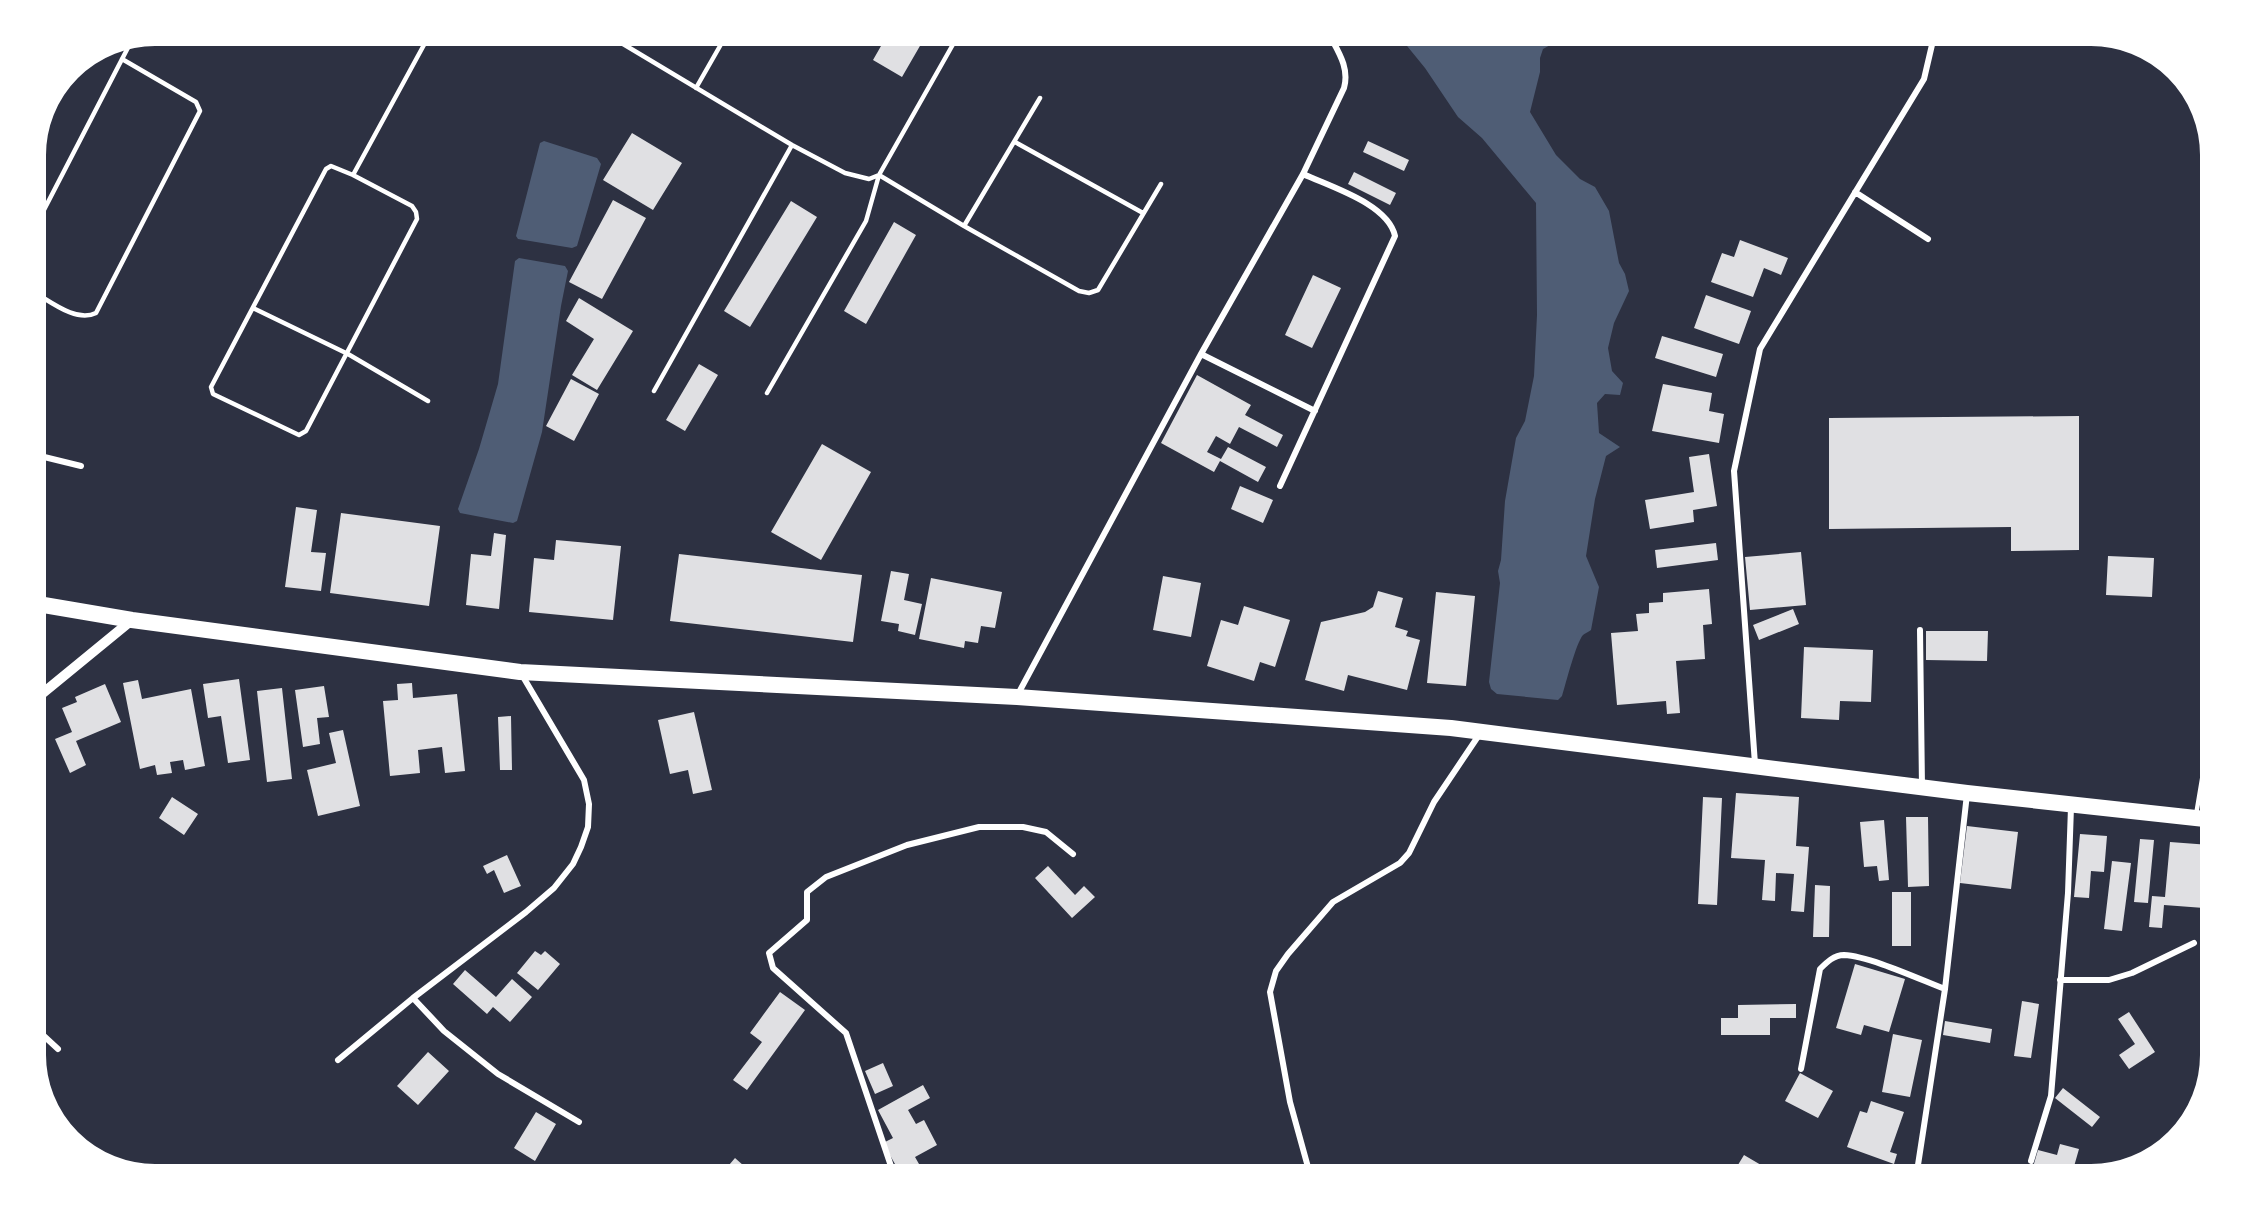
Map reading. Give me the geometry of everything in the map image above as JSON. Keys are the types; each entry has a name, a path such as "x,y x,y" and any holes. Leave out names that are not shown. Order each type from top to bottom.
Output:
{"highway":[{"path":"42,605 132,620 520,672 1017,697 1440,727 1755,768 2204,819"}],"street":[{"path":"1017,697 1201,354 1303,174 1347,78 1346,70 1333,42"},
{"path":"1755,768 1734,471 1760,349 1924,79 1933,42"},
{"path":"1280,486 1395,236 1393,226 1374,208 1303,174"},
{"path":"1855,192 1928,239"},
{"path":"1201,354 1315,411"},
{"path":"42,456 81,466"},
{"path":"42,694 132,620"},
{"path":"1920,630 1922,788"},
{"path":"338,1060 554,888 573,864 581,847 588,827 590,804 584,780 520,672"},
{"path":"1308,1168 1290,1102 1270,992 1276,971 1333,902 1400,863 1409,853 1434,802 1481,732"},
{"path":"1918,1168 1945,988 1967,793"},
{"path":"2031,1161 2051,1096 2068,893 2071,804"},
{"path":"891,1168 846,1033 773,968 769,953 807,920 807,892 826,877 907,845 979,827 1023,827 1046,832 1073,854"},
{"path":"2060,980 2109,980 2132,973 2194,944"},
{"path":"1801,1069 1820,969 1830,958 1843,955 1864,960 1945,988"},
{"path":"413,998 444,1031 498,1074 579,1122"},
{"path":"42,1034 58,1049"}],"lane":[{"path":"353,175 426,42"},
{"path":"620,42 792,145 845,173 869,179 879,175"},
{"path":"696,88 722,42"},
{"path":"767,393 866,221 879,175 954,42"},
{"path":"42,213 129,45"},
{"path":"42,296 78,316 88,317 96,313 200,111 196,102 122,59"},
{"path":"964,226 1040,98"},
{"path":"1015,142 1143,213"},
{"path":"654,391 792,145"},
{"path":"331,166 353,175 412,206 417,212 417,219 306,431 299,435 213,394 211,387 326,169 331,166"},
{"path":"879,175 1079,291 1089,293 1098,290 1161,184"},
{"path":"253,308 348,354 428,400"},
{"path":"2195,818 2204,766"}],"water":[{"path":"1404,42 1556,42 1543,49 1530,112 1556,155 1580,179 1595,187 1609,211 1619,263 1625,274 1629,291 1614,323 1608,348 1612,371 1623,383 1620,395 1605,394 1597,403 1599,433 1620,447 1606,456 1595,499 1586,556 1599,587 1591,630 1580,639 1562,696 1558,700 1497,694 1491,689 1489,682 1500,583 1498,571 1501,560 1505,501 1516,438 1525,421 1534,376 1537,315 1536,203 1482,138 1458,117 1425,68"},
{"path":"544,141 597,158 601,164 577,246 572,248 518,239 516,236 540,143"},
{"path":"519,258 565,266 568,271 542,432 517,521 513,523 460,513 458,509 498,384 515,261"}],"building":[{"path":"883,42 922,42 902,77 873,60"},
{"path":"632,133 682,163 653,210 603,180"},
{"path":"1368,141 1409,160 1404,171 1363,152"},
{"path":"1354,172 1396,193 1390,205 1348,184"},
{"path":"613,200 646,218 602,299 569,282"},
{"path":"791,201 817,217 750,327 724,311"},
{"path":"894,222 916,235 866,324 844,311"},
{"path":"1740,240 1788,258 1781,275 1764,268 1753,297 1711,282 1722,253 1734,257"},
{"path":"1313,275 1341,288 1312,348 1285,335"},
{"path":"1706,295 1751,311 1739,344 1694,328"},
{"path":"579,298 633,331 597,390 572,375 594,339 566,321"},
{"path":"1662,336 1723,354 1716,377 1655,358"},
{"path":"699,364 718,375 685,431 666,420"},
{"path":"1197,375 1251,405 1245,415 1283,435 1277,447 1239,427 1230,444 1216,436 1207,452 1221,459 1228,447 1266,467 1258,482 1220,461 1214,472 1161,443"},
{"path":"571,379 599,394 574,441 546,426"},
{"path":"1663,384 1712,393 1709,411 1724,414 1719,443 1652,431"},
{"path":"2079,416 2079,550 2011,551 2011,527 1829,529 1829,418"},
{"path":"822,444 871,472 821,560 771,532"},
{"path":"1709,454 1717,506 1693,510 1694,522 1650,529 1645,500 1694,492 1689,457"},
{"path":"1240,486 1273,500 1263,523 1231,509"},
{"path":"296,507 317,510 311,552 326,553 321,591 285,587"},
{"path":"341,513 440,526 429,606 330,593"},
{"path":"494,533 506,535 499,609 466,605 471,554 491,556"},
{"path":"556,540 621,546 613,620 529,612 534,558 554,560"},
{"path":"1716,543 1718,560 1657,568 1655,550"},
{"path":"1801,552 1806,605 1750,610 1745,557"},
{"path":"679,554 862,575 853,642 670,621"},
{"path":"2108,556 2154,558 2152,597 2106,595"},
{"path":"891,571 909,574 904,600 922,604 915,635 898,631 899,624 881,621"},
{"path":"1163,576 1201,583 1191,637 1153,630"},
{"path":"931,578 1002,592 995,628 981,626 978,643 965,641 964,648 919,639"},
{"path":"1709,589 1712,624 1703,625 1705,659 1676,661 1680,713 1667,714 1666,701 1617,705 1611,633 1638,631 1636,614 1649,613 1649,603 1663,602 1663,593"},
{"path":"1378,591 1403,598 1395,627 1408,631 1406,636 1420,640 1407,690 1348,675 1344,691 1305,680 1321,622 1365,612 1373,607"},
{"path":"1436,592 1475,596 1466,686 1427,683"},
{"path":"1244,606 1290,620 1275,667 1260,662 1254,681 1207,666 1221,620 1238,625"},
{"path":"1793,609 1799,624 1759,640 1753,625"},
{"path":"1926,631 1988,631 1987,661 1926,660"},
{"path":"1804,647 1873,650 1871,702 1840,701 1839,720 1801,718"},
{"path":"239,679 250,760 228,763 221,716 208,718 203,684"},
{"path":"138,680 142,699 191,689 205,766 185,770 183,760 170,762 172,773 157,775 155,765 140,769 123,683"},
{"path":"412,683 413,698 457,694 465,771 445,773 442,747 418,750 420,773 390,776 383,701 398,700 397,684"},
{"path":"105,684 121,722 76,741 86,765 70,773 55,739 72,732 62,708 77,702 75,697"},
{"path":"324,686 329,717 317,718 320,744 303,747 295,690"},
{"path":"282,688 292,779 267,782 257,691"},
{"path":"694,712 712,790 693,794 688,770 670,774 658,720"},
{"path":"511,716 512,770 500,770 498,717"},
{"path":"343,730 360,806 318,816 307,770 336,763 329,733"},
{"path":"1736,793 1799,797 1796,846 1809,847 1804,912 1791,911 1794,874 1776,873 1775,901 1762,900 1765,860 1731,858"},
{"path":"172,797 198,814 184,835 159,818"},
{"path":"1703,797 1722,798 1717,905 1698,904"},
{"path":"1906,817 1928,817 1929,886 1908,887"},
{"path":"1884,820 1889,880 1879,881 1877,866 1864,867 1860,822"},
{"path":"1967,826 2018,832 2011,889 1960,883"},
{"path":"2080,834 2107,836 2104,872 2091,871 2089,898 2074,897"},
{"path":"2140,839 2154,840 2148,903 2134,902"},
{"path":"2170,842 2204,845 2204,908 2164,905 2162,928 2149,927 2152,896 2165,897"},
{"path":"507,855 521,886 504,893 494,870 487,874 483,866"},
{"path":"2112,861 2131,863 2122,931 2104,929"},
{"path":"1048,866 1075,895 1084,886 1095,897 1072,918 1035,878"},
{"path":"1815,885 1830,886 1829,937 1813,937"},
{"path":"1892,892 1911,892 1911,946 1892,946"},
{"path":"535,951 541,955 545,951 560,964 538,990 517,973"},
{"path":"1855,964 1905,979 1889,1032 1864,1025 1861,1035 1836,1028"},
{"path":"465,970 496,997 512,979 532,997 510,1022 493,1007 487,1014 453,984"},
{"path":"780,992 805,1010 747,1090 733,1080 762,1042 750,1033"},
{"path":"2022,1001 2039,1004 2031,1058 2014,1056"},
{"path":"1796,1004 1796,1018 1770,1018 1770,1035 1721,1035 1721,1018 1738,1018 1738,1005"},
{"path":"2129,1012 2155,1052 2129,1069 2119,1055 2135,1044 2118,1019"},
{"path":"1945,1021 1992,1029 1990,1043 1943,1035"},
{"path":"1893,1034 1922,1040 1910,1097 1882,1092"},
{"path":"428,1052 449,1071 418,1105 397,1086"},
{"path":"883,1063 893,1086 875,1094 865,1071"},
{"path":"1800,1073 1833,1091 1818,1118 1785,1101"},
{"path":"923,1085 930,1098 908,1110 916,1124 924,1120 937,1145 915,1157 921,1168 897,1168 883,1143 893,1138 878,1110"},
{"path":"2063,1088 2100,1117 2092,1127 2055,1098"},
{"path":"1871,1101 1904,1112 1890,1152 1897,1154 1894,1164 1847,1147 1860,1111 1867,1113"},
{"path":"536,1112 556,1124 535,1161 514,1148"},
{"path":"2060,1144 2079,1149 2074,1168 2033,1167 2038,1150 2057,1155"},
{"path":"1744,1155 1766,1168 1736,1168"},
{"path":"735,1158 746,1168 726,1168"}]}
